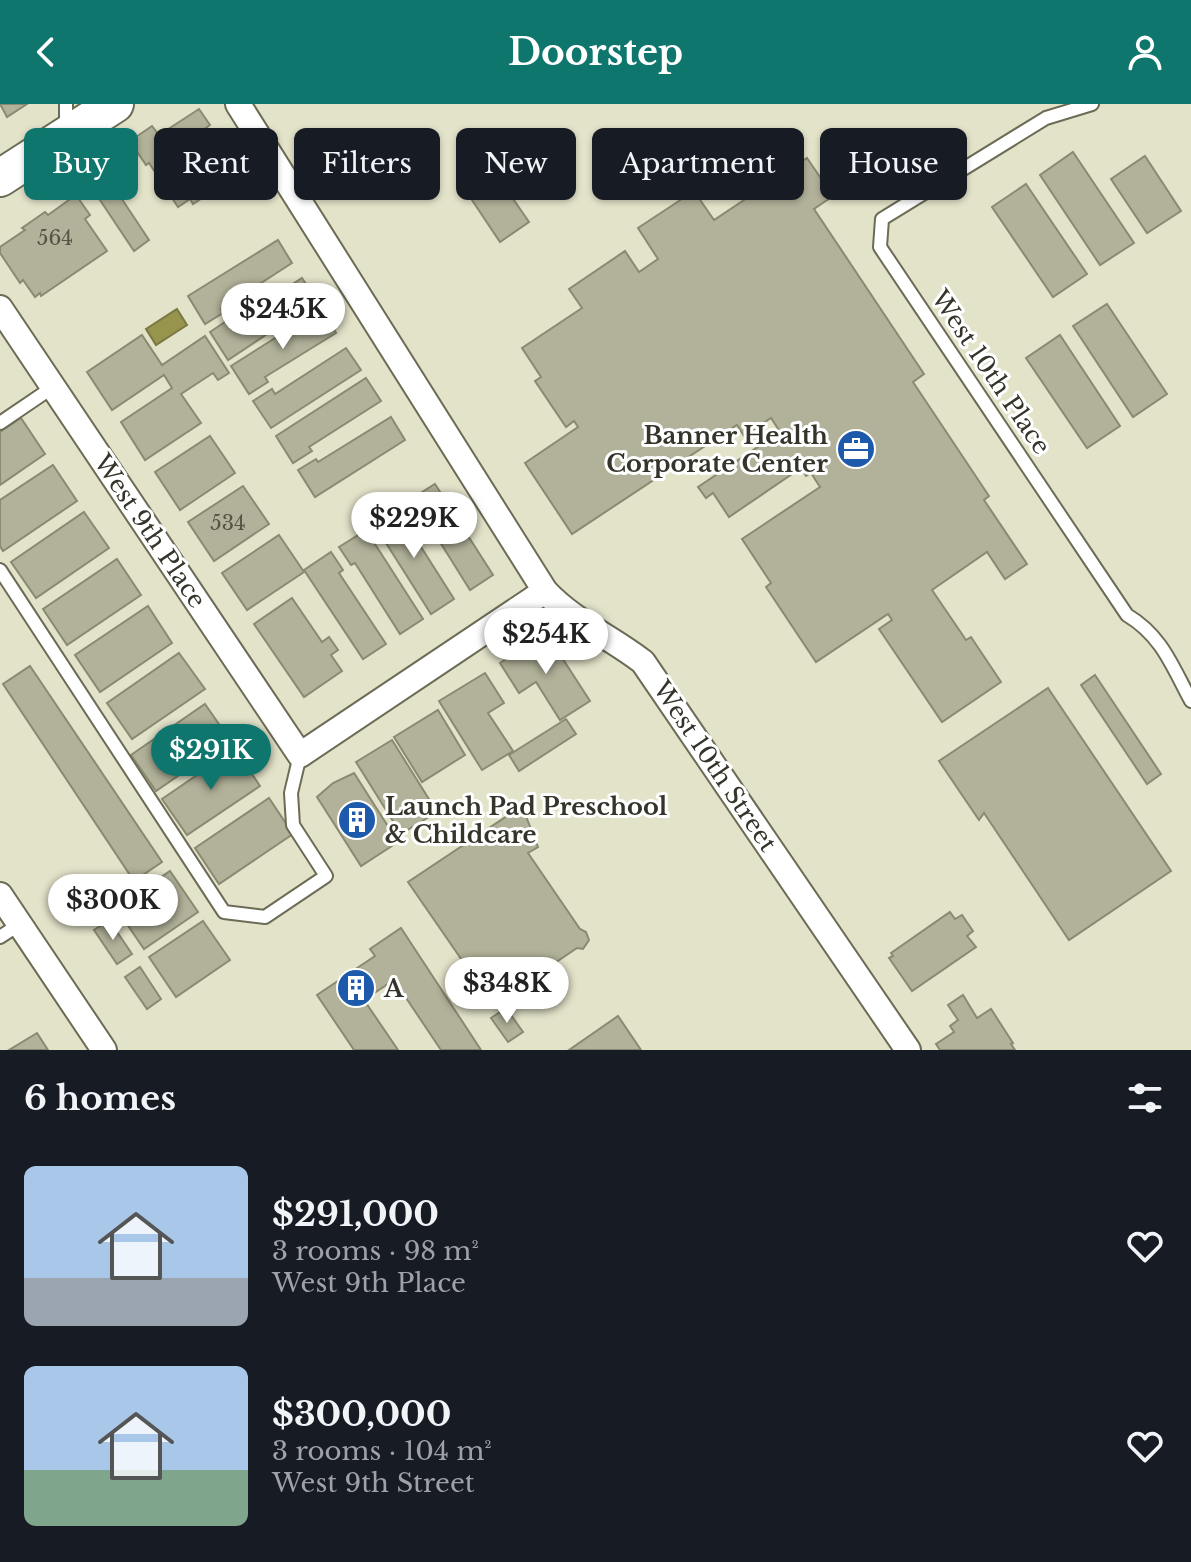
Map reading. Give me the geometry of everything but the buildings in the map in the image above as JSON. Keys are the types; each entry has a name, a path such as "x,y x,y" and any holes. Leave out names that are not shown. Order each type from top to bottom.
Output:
{"street":[{"path":"0,178 66,120 115,104"},
{"name":"West 10th Street","path":"238,104 545,591 558,605 591,629 624,647 643,662 908,1050"},
{"name":"West 9th Place","path":"0,308 300,755"},
{"path":"300,755 545,591"},
{"path":"0,895 10,931 104,1050"}],"lane":[{"name":"West 10th Place","path":"1046,118 1059,104"},
{"name":"West 10th Place","path":"1092,104 1046,118 882,219 880,247 1127,615 1147,627 1164,648 1191,701"},
{"path":"0,423 53,387"},
{"path":"0,570 224,912 265,917 326,876 293,825 291,793 300,755"}],"shaded area":[{"path":"177,309 187,325 156,345 146,329"}],"place":[{"name":"Banner Health Corporate Center","path":"856,449"},
{"name":"Launch Pad Preschool & Childcare","path":"357,820"},
{"name":"A","path":"356,988"}]}
